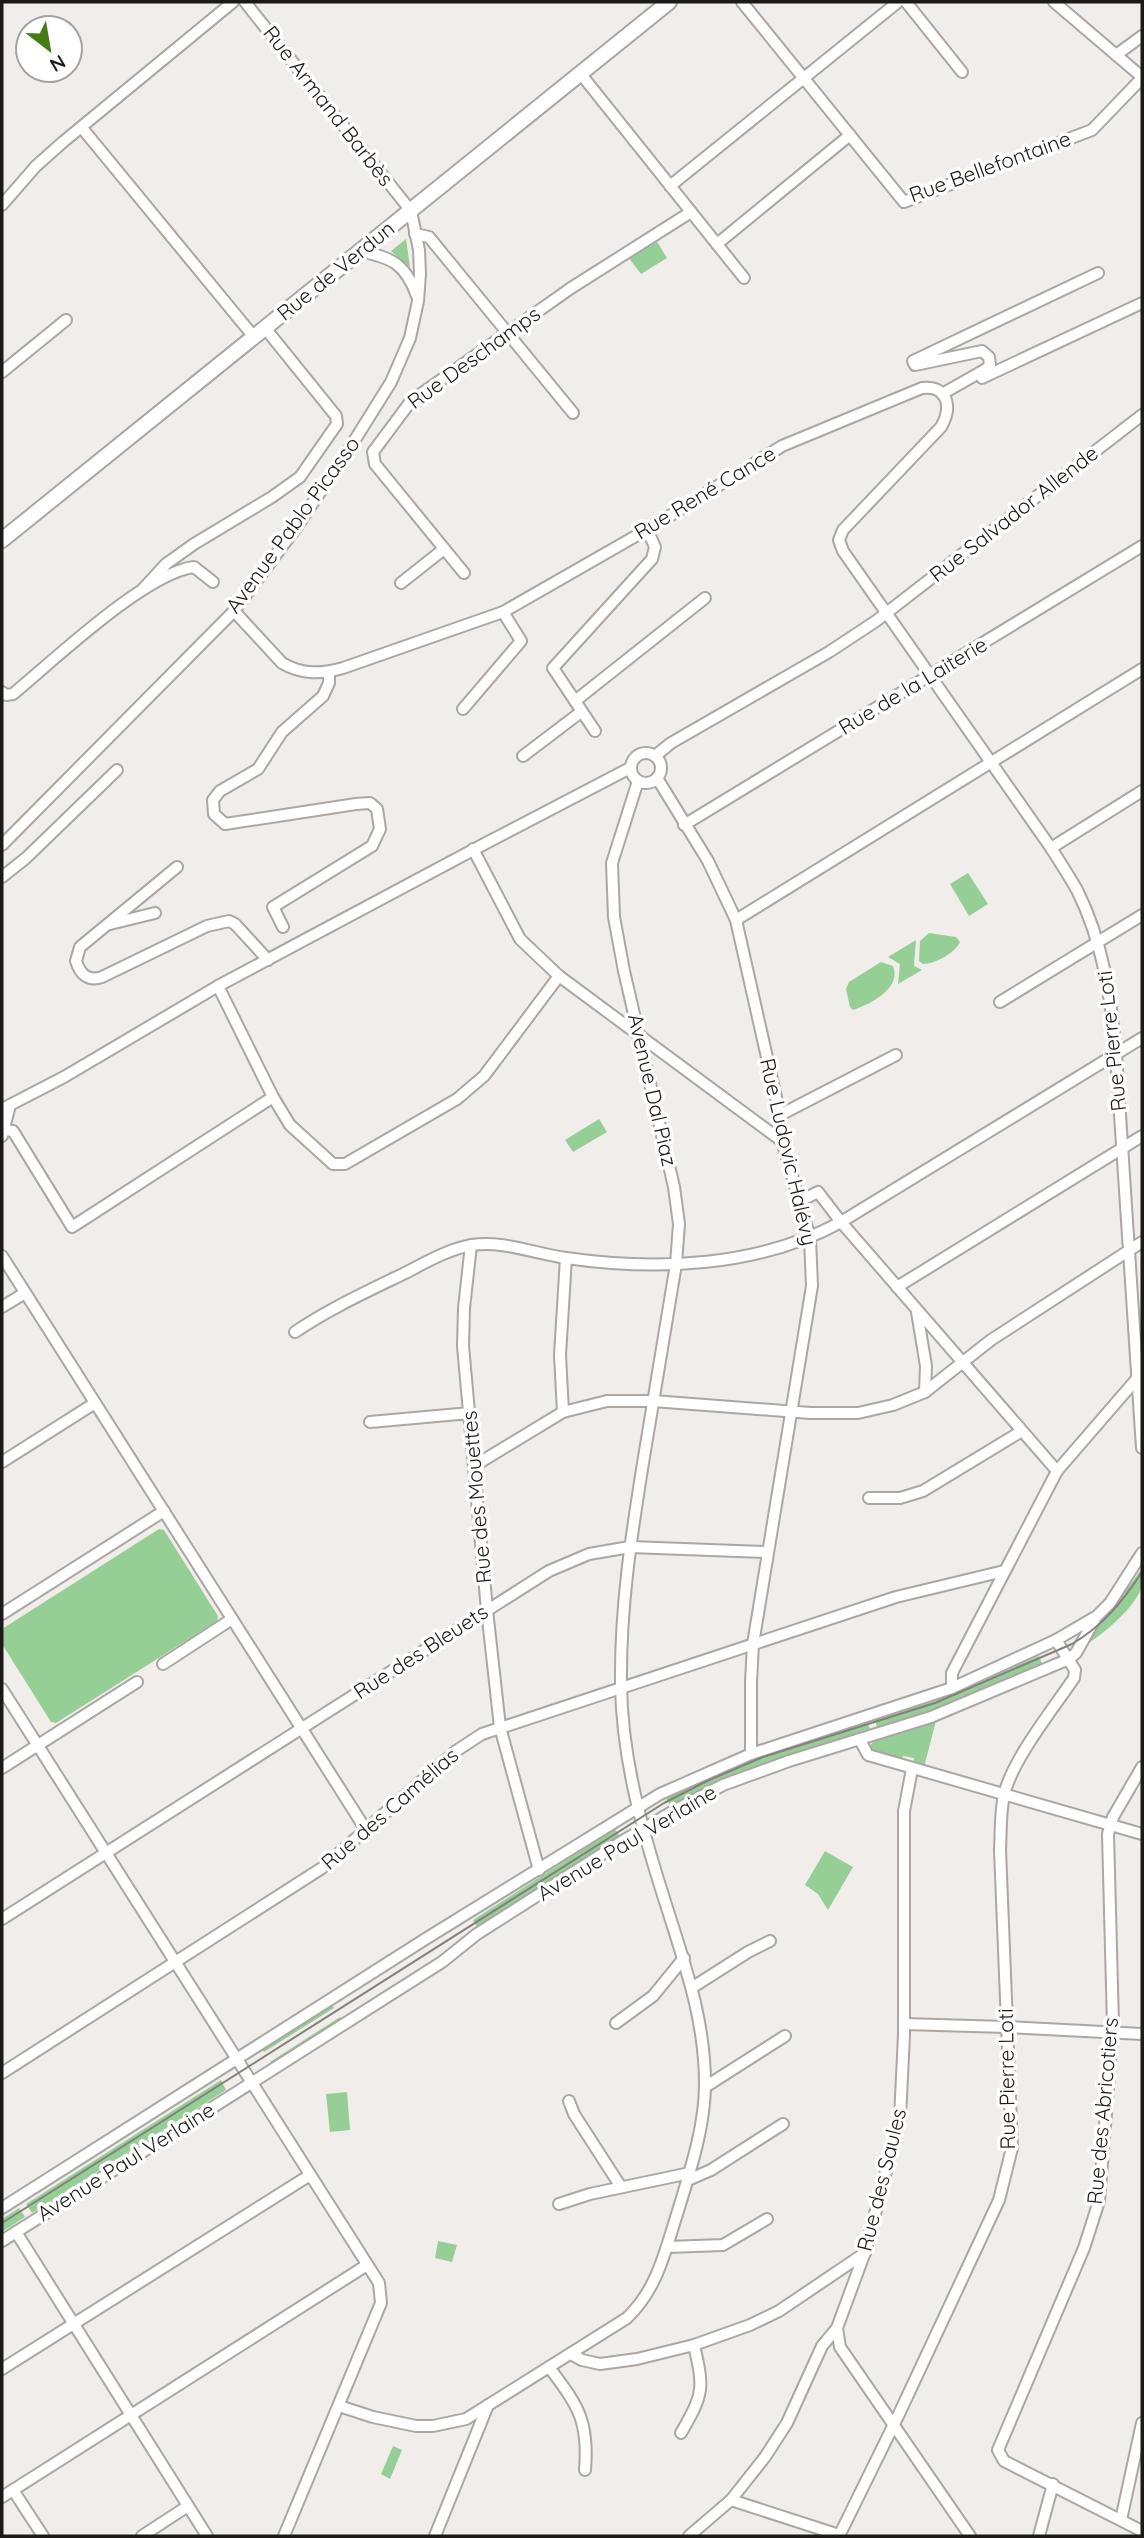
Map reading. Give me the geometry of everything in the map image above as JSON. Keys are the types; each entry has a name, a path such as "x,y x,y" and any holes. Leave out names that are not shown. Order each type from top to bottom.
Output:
{"main road":[{"name":"Rue de Verdun","path":"2,540 669,2"}],"street":[{"path":"2,205 36,166 94,115 233,2"},
{"name":"Rue Armand Barbès","path":"245,2 411,211"},
{"name":"Rue Bellefontaine","path":"742,2 904,202 1092,130 1142,78"},
{"path":"670,187 898,2"},
{"path":"906,2 962,72"},
{"path":"1054,2 1142,78"},
{"path":"1116,55 1142,36"},
{"path":"580,73 744,278"},
{"path":"2,692 6,695 13,694 142,589 166,564 300,477 337,424 336,416 259,333 82,128"},
{"path":"717,244 850,135"},
{"name":"Avenue Pablo Picasso","path":"2,845 234,611 298,525 391,382 410,338 418,301 420,274 411,211"},
{"name":"Rue Deschamps","path":"464,573 375,464 373,452 411,401 506,331 603,266 691,212"},
{"path":"415,234 429,237 573,413"},
{"path":"360,251 383,256 401,267 411,282 418,301"},
{"path":"943,394 986,369 990,365 989,357 982,351 915,365 913,361 1098,273"},
{"path":"943,394 1142,303"},
{"path":"2,372 66,320"},
{"name":"Rue René Cance","path":"234,611 282,663 308,673 329,672 503,612 648,529 782,446 922,388 943,394"},
{"path":"886,613 843,551 839,540 843,530 941,426 947,416 948,406 943,394"},
{"name":"Rue Salvador Allende","path":"654,756 670,743 829,652 886,613 1142,415"},
{"path":"595,731 553,668 652,559 655,547 648,529"},
{"name":"Rue de la Laiterie","path":"684,825 1142,546"},
{"path":"401,583 444,549"},
{"path":"142,589 185,568 194,567 212,582"},
{"path":"575,701 705,598"},
{"path":"463,709 521,641 503,612"},
{"name":"Rue Pierre Loti","path":"886,613 1051,848 1076,889 1098,943 1112,1003 1140,1376 1142,1448"},
{"path":"736,920 1142,669"},
{"path":"283,927 273,907 372,846 380,829 377,808 370,803 356,804 225,824 214,814 213,800 220,790 258,769 282,732 323,696 329,672"},
{"path":"523,756 581,712"},
{"path":"273,1097 72,1227 13,1131 3,1133 6,1107 114,1049 218,986 630,768 637,756 646,753 654,756 661,765 657,778 646,784 632,776 630,768"},
{"path":"2,877 26,858 117,770"},
{"name":"Rue Ludovic Halévy","path":"657,778 708,861 736,920 780,1115 782,1140 810,1238 812,1286 753,1644 751,1754"},
{"name":"Avenue Dal Piaz","path":"339,2406 416,2426 433,2426 466,2419 627,2318 645,2300 655,2281 689,2177 699,2133 705,2087 703,2049 693,1987 643,1829 627,1749 621,1687 621,1627 630,1547 676,1264 679,1224 674,1187 614,917 612,863 638,781"},
{"path":"1051,848 1142,792"},
{"path":"474,849 520,939 559,976 782,1140"},
{"path":"177,867 80,947 76,956 80,971 90,979 102,977 207,926 223,921 234,924 268,960"},
{"path":"106,925 155,913"},
{"path":"1000,1002 1142,915"},
{"path":"218,986 273,1097 290,1125 333,1164 345,1164 457,1099 484,1076 559,976"},
{"path":"295,1332 320,1315 441,1255 471,1245 499,1245 613,1264 676,1264 716,1262 810,1238 828,1230 1142,1038"},
{"path":"780,1115 896,1055"},
{"path":"897,1287 1142,1136"},
{"path":"800,1201 818,1192 1057,1471"},
{"path":"474,1466 564,1412 607,1401 653,1401 791,1412 858,1413 893,1405 925,1392 991,1340 1142,1242"},
{"name":"Rue des Mouettes","path":"471,1245 463,1346 487,1610 500,1727 539,1870"},
{"path":"2,1256 366,1830"},
{"path":"564,1412 560,1355 566,1258"},
{"path":"2,1307 25,1293"},
{"path":"917,1310 926,1366 925,1392"},
{"path":"951,1688 952,1673 1057,1471 1140,1376"},
{"path":"2,1462 95,1403"},
{"path":"370,1422 470,1413"},
{"path":"869,1498 900,1498 923,1491 1022,1432"},
{"path":"2,1614 164,1511"},
{"name":"Rue des Bleuets","path":"2,1919 549,1571 589,1554 630,1547 767,1552"},
{"name":"Avenue Paul Verlaine","path":"2,2241 442,1962 477,1934 643,1829 723,1786 789,1760 932,1717 1069,1659 1076,1653 1097,1616 1124,1585 1142,1553"},
{"name":"Rue des Camélias","path":"2,2073 323,1868 456,1751 482,1734 896,1597 1004,1571"},
{"name":"Avenue Paul Verlaine","path":"2,2208 660,1794 751,1754 951,1688 1056,1640 1097,1616"},
{"path":"163,1664 232,1619"},
{"path":"1056,1640 1069,1659"},
{"name":"Rue Pierre Loti","path":"839,2536 999,2200 1012,2148 1000,1850 1004,1795 1020,1760 1074,1678 1075,1670 1069,1659"},
{"path":"2,1768 137,1682"},
{"path":"2,1689 379,2283 381,2303 284,2536"},
{"path":"860,1740 868,1755 1142,1834"},
{"path":"1110,1825 1142,1767"},
{"name":"Rue des Saules","path":"689,2536 731,2500 765,2458 787,2423 822,2346 837,2328 865,2252 900,2118 904,2024 904,1811 912,1769"},
{"name":"Rue des Abricotiers","path":"1053,2484 1004,2461 998,2450 1084,2248 1099,2200 1112,2032 1110,1825"},
{"path":"693,1987 770,1941"},
{"path":"616,2023 653,1996 684,1958"},
{"path":"904,2024 1142,2034"},
{"path":"705,2087 785,2036"},
{"path":"569,2101 574,2114 621,2187"},
{"path":"559,2204 590,2193 689,2177 711,2170 783,2124"},
{"path":"2,2369 310,2175"},
{"path":"667,2247 723,2245 767,2219"},
{"path":"16,2232 207,2536"},
{"path":"571,2354 600,2364 694,2345 750,2325 779,2311 865,2252"},
{"path":"2,2497 367,2265"},
{"path":"837,2328 840,2347 970,2536"},
{"path":"681,2433 697,2404 702,2381 694,2345"},
{"path":"549,2367 575,2402 584,2423 587,2450 585,2470"},
{"path":"435,2536 488,2405"},
{"path":"1121,2520 1142,2423"},
{"path":"1040,2536 1053,2484 1142,2531"},
{"path":"13,2490 43,2536"},
{"path":"731,2500 839,2536"},
{"path":"142,2536 188,2507"}],"green space":[{"path":"406,239 410,267 391,251"},
{"path":"656,240 667,258 641,274 628,257"},
{"path":"968,873 988,904 969,916 950,884"},
{"path":"929,933 956,937 960,942 944,957 923,964 919,961 920,941"},
{"path":"916,940 914,966 922,970 898,984 900,964 888,957"},
{"path":"881,962 893,966 895,974 889,988 868,1004 853,1010 846,989 849,982"},
{"path":"599,1119 607,1132 573,1152 565,1140"},
{"path":"159,1529 164,1530 218,1616 217,1621 56,1723 51,1722 2,1644 2,1629"},
{"path":"1142,1568 1142,1584 1134,1601 1110,1626 1086,1645 1099,1625"},
{"path":"1039,1656 1043,1666 956,1704 878,1731 875,1720 943,1698"},
{"path":"936,1721 924,1767 913,1764 914,1758 903,1756 902,1760 874,1752 870,1746 873,1742"},
{"path":"868,1723 871,1733 671,1808 666,1798 765,1754"},
{"path":"615,1829 621,1838 478,1929 473,1920"},
{"path":"825,1851 853,1867 828,1910 818,1894 805,1885"},
{"path":"331,2003 334,2008 264,2052 261,2048"},
{"path":"340,2017 343,2022 273,2066 270,2062"},
{"path":"221,2080 226,2090 32,2213 26,2204"},
{"path":"347,2092 350,2130 330,2132 326,2094"},
{"path":"19,2208 25,2217 2,2232 2,2219"},
{"path":"438,2241 457,2245 452,2262 435,2258"},
{"path":"393,2446 402,2450 390,2479 381,2474"}],"tram line":[{"path":"2,2223 664,1803 763,1757 935,1703 1072,1644 1112,1612 1142,1572"}]}
